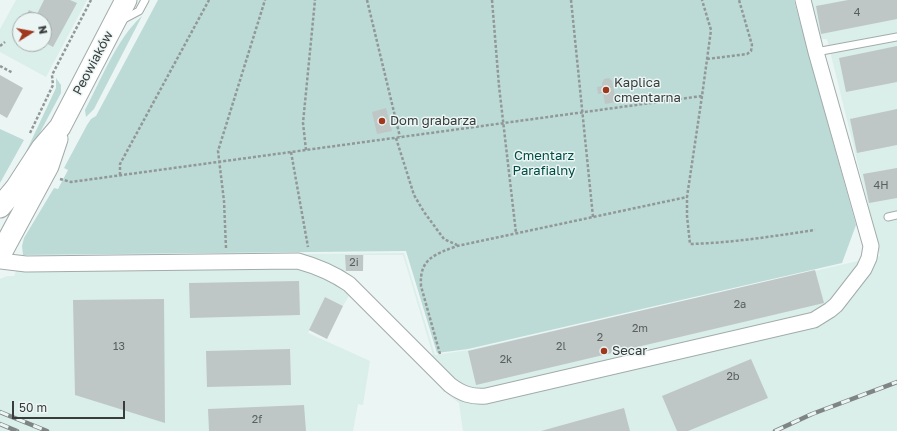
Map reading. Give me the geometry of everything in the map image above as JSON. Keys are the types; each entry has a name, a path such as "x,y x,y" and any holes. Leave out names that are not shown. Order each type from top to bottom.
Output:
{"main road":[{"name":"Peowiaków","path":"0,255 48,166 60,127 126,0"},
{"name":"Peowiaków","path":"0,207 16,188 42,148 60,127"}],"street":[{"path":"0,261 26,264 298,261 311,264 348,284 450,385 469,396 486,396 814,320 830,310 864,269 869,258 871,246 816,52 803,0"}],"lane":[{"path":"114,25 140,10 145,0"},
{"path":"816,52 897,37"},
{"path":"888,217 897,215"}],"path":[{"path":"28,138 53,85 52,75 91,0"},
{"path":"120,175 120,164 209,0"},
{"path":"226,261 224,201 218,151 265,0"},
{"path":"306,150 303,123 315,0"},
{"path":"368,0 400,138"},
{"path":"492,0 516,233"},
{"path":"571,0 593,217"},
{"path":"702,0 711,30 687,197 687,216 690,244 728,241 815,230"},
{"path":"707,59 747,54 751,51 752,45 739,0"},
{"path":"0,46 5,42"},
{"path":"0,66 13,73"},
{"path":"56,178 71,182 702,96"},
{"path":"396,138 414,195 424,212 444,239 457,246"},
{"path":"291,152 308,247"},
{"path":"431,367 441,357 422,286 422,270 431,258 457,246 687,197"}],"shaded area":[{"path":"16,0 87,0 46,77 0,52 0,29"},
{"path":"810,0 897,0 897,431 463,431 459,403 445,392 350,294 343,306 325,297 308,333 370,361 363,405 358,404 353,431 0,431 0,279 7,276 14,276 22,257 404,253 435,355 469,350 880,256 827,39 820,39","holes":["364,255 403,255 433,355 426,354 346,274 346,271 363,271"]}],"green space":[{"name":"Cmentarz Parafialny","path":"158,0 794,0 856,225 842,263 468,349 437,353 406,251 23,255 22,246 24,238 54,188 58,189 68,170 64,168 87,125 91,119 96,116"},
{"path":"142,16 94,109 86,117 85,110 110,60 133,25"},
{"path":"56,78 61,85 61,93 28,155 25,154 56,88"},
{"path":"0,129 24,140 0,183"}],"building":[{"path":"44,0 70,0 77,3 53,47 52,12 38,12"},
{"path":"848,0 897,0 897,19 821,34 816,6"},
{"path":"897,46 897,82 846,92 839,58"},
{"path":"0,75 23,88 7,118 0,114"},
{"name":"Kaplica cmentarna","path":"609,78 612,81 616,102 605,104 603,93 598,94 597,87 602,86 604,79"},
{"name":"Dom grabarza","path":"386,108 392,131 377,134 372,112"},
{"path":"897,109 897,145 857,153 850,119"},
{"path":"897,168 897,198 869,203 863,174"},
{"path":"345,255 363,255 363,271 346,271"},
{"path":"815,270 824,303 476,385 468,351"},
{"path":"299,281 300,315 190,318 189,283"},
{"path":"325,297 343,306 327,339 309,330"},
{"path":"164,299 165,423 75,395 73,300"},
{"path":"290,349 291,385 207,387 206,351"},
{"path":"751,359 768,398 688,431 677,431 662,396"},
{"path":"304,405 306,431 209,431 208,409"},
{"path":"624,408 630,431 541,431"}],"railway":[{"path":"775,431 812,414 897,382"},
{"path":"0,412 47,431"},
{"path":"0,424 17,431"}],"place":[{"name":"Kaplica cmentarna","path":"606,90"},
{"name":"Dom grabarza","path":"382,121"},
{"name":"Secar","path":"604,351"}]}
